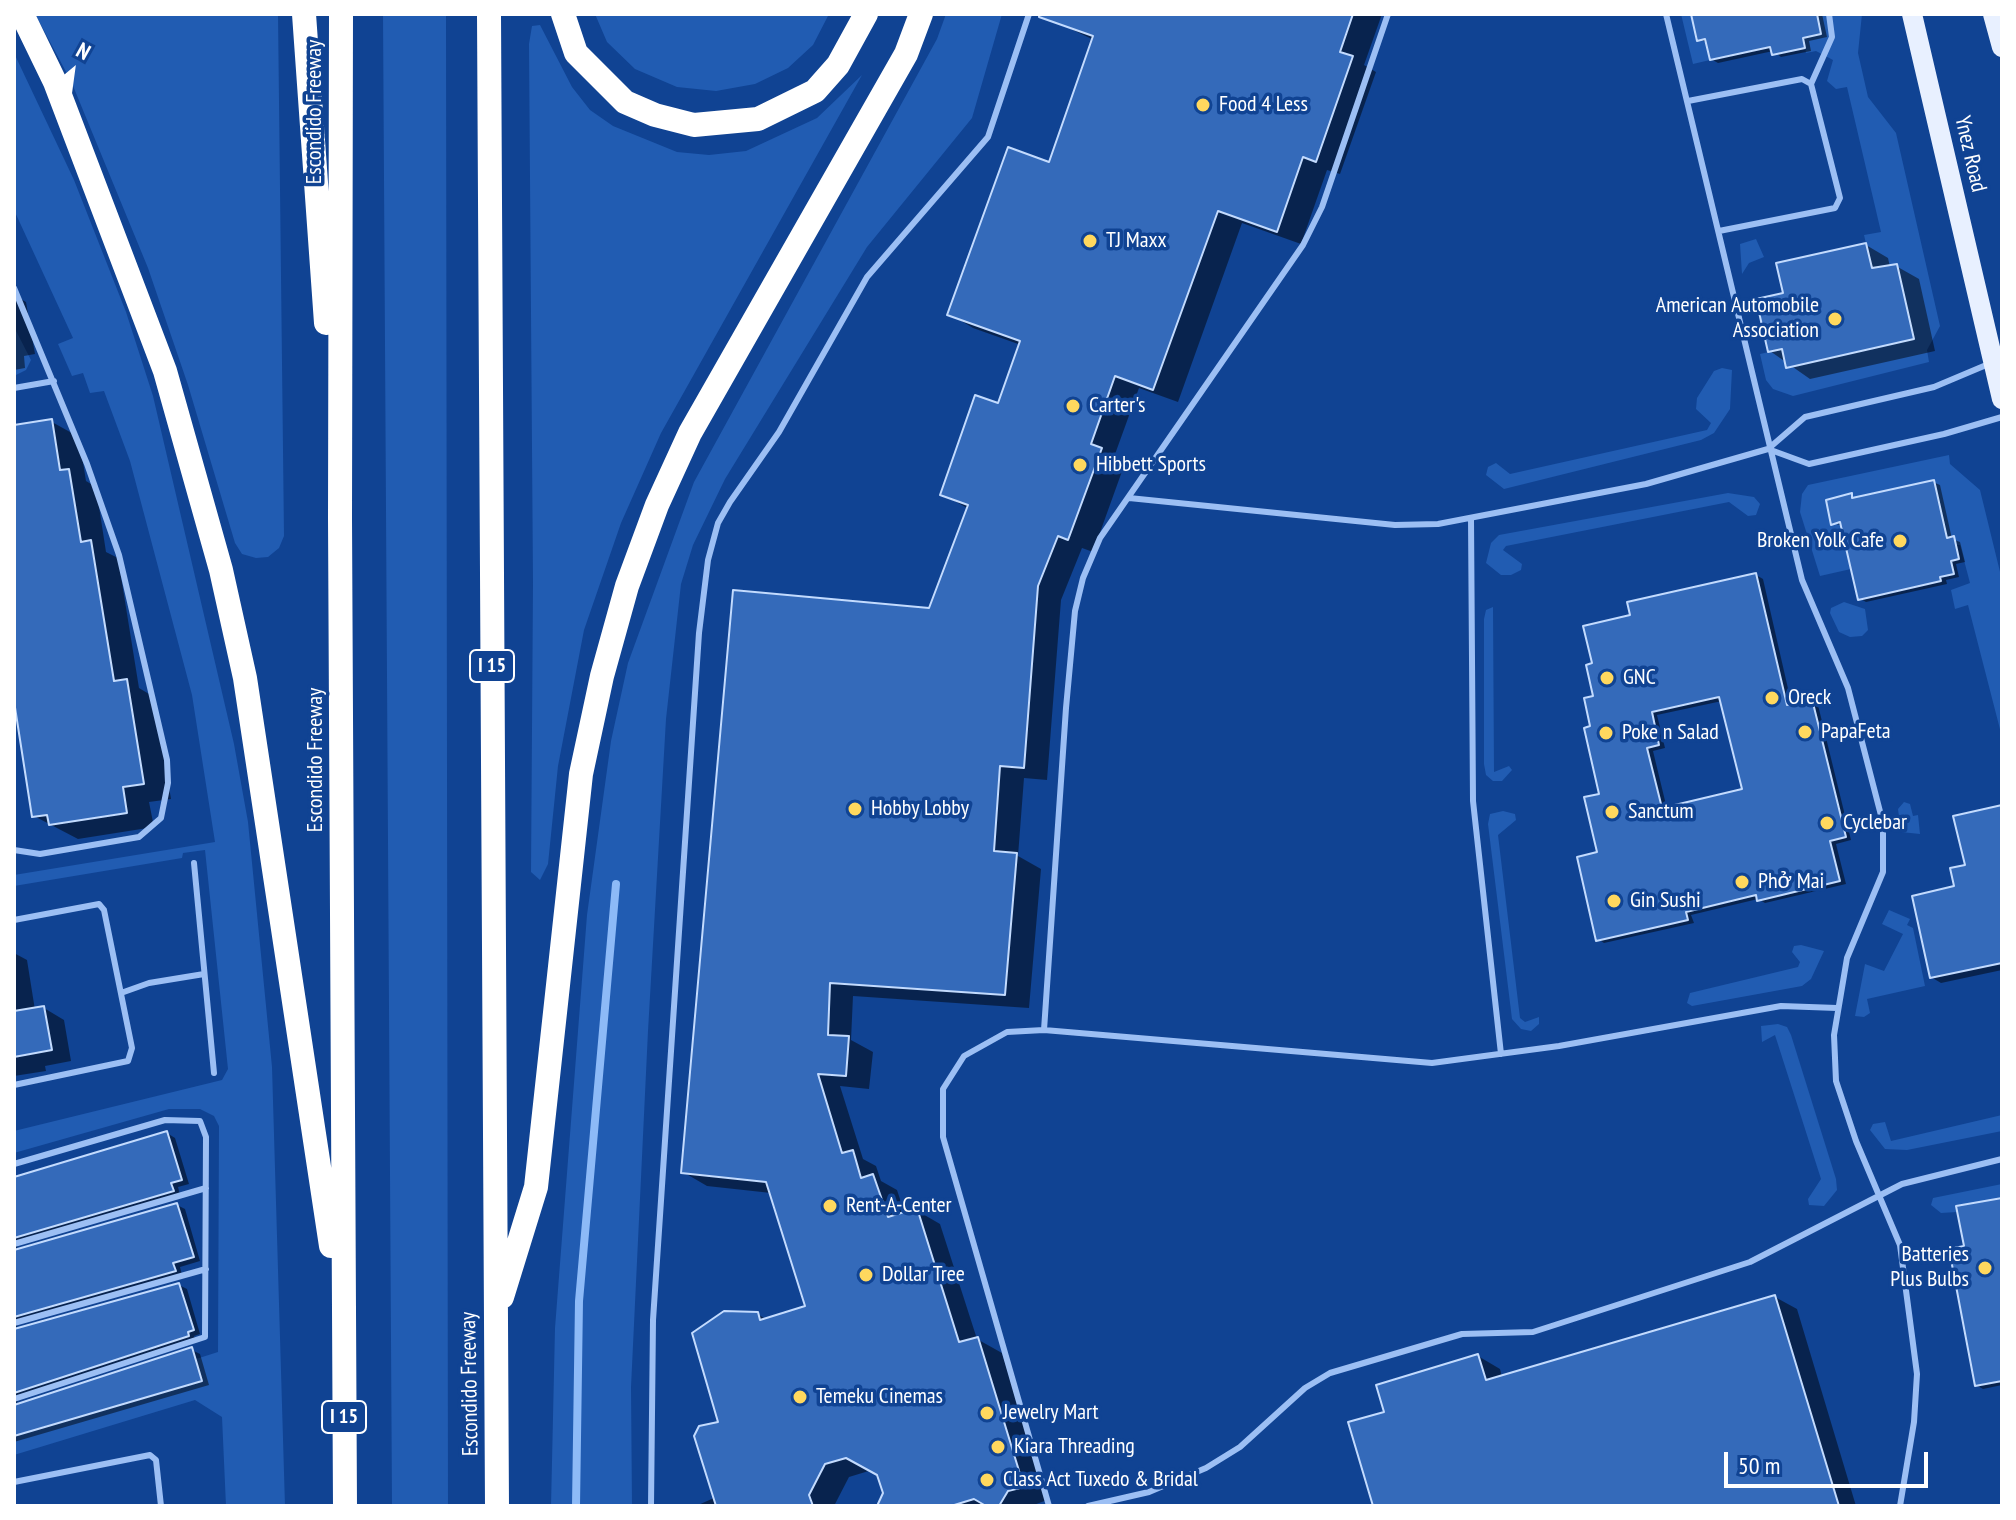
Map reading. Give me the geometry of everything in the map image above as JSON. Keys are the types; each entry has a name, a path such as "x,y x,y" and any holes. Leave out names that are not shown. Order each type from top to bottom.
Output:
{"highway":[{"path":"22,14 55,82 154,343 197,475 221,570 245,678 344,1328"},
{"path":"304,14 340,518"},
{"name":"Escondido Freeway","path":"341,14 345,1506"},
{"name":"Escondido Freeway","path":"489,14 497,1506"},
{"path":"563,14 576,53 625,102 655,115 694,125 758,119 815,91 838,65 866,14"},
{"path":"495,1319 536,1187 581,774 602,676 627,586 657,505 690,433 906,54 921,14"}],"main road":[{"name":"Ynez Road","path":"1912,14 2002,399"},
{"path":"1993,14 2002,47"}],"lane":[{"path":"651,1506 653,1320 699,633 708,560 718,523 779,432 867,277 988,137 1029,14"},
{"path":"1044,1030 1075,611 1083,578 1100,538 1303,245 1322,207 1388,14"},
{"path":"1666,14 1768,449 1804,588 1848,688 1883,823 1883,872 1847,958 1837,1008 1836,1081 1856,1141 1900,1245 1917,1374 1914,1422 1900,1506"},
{"path":"1719,231 1835,208 1840,198 1811,84 1832,37 1829,14"},
{"path":"1688,101 1802,79 1811,84"},
{"path":"14,288 54,381 119,555 167,760 168,783 161,818 139,837 40,854 14,850"},
{"path":"1129,498 1395,525 1438,524 1646,484 1768,449 1805,417 1934,387 1994,361"},
{"path":"14,388 54,381"},
{"path":"1768,449 1809,464 1944,434 2002,417"},
{"path":"1471,518 1473,801 1501,1054"},
{"path":"194,863 214,1073"},
{"path":"14,920 99,904 104,910 132,1048 128,1061 14,1085"},
{"path":"121,993 149,983 204,974"},
{"path":"1049,1506 943,1137 940,1113 943,1089 964,1056 1007,1032 1044,1030 1432,1063 1658,1030 1781,1006 1837,1008"},
{"path":"14,1164 165,1120 192,1118 204,1126 205,1337 14,1399"},
{"path":"1088,1506 1149,1492 1206,1468 1240,1447 1305,1388 1330,1373 1462,1334 1527,1333 1750,1262 1902,1184 2002,1159"},
{"path":"14,1244 206,1188"},
{"path":"14,1323 206,1269"},
{"path":"14,1482 150,1455 156,1460 161,1506"}],"shaded area":[{"path":"35,14 278,14 284,536 279,548 268,557 242,554 235,543 188,385 148,268 71,81"},
{"path":"383,14 446,14 448,1506 392,1506"},
{"path":"595,14 829,14 813,45 788,68 755,84 716,91 677,87 635,69 607,42"},
{"path":"946,14 1002,14 972,118 867,247 725,479 693,545 681,584 666,719 648,1031 631,1387 632,1506 551,1506 555,1328 587,915 611,741 628,663 694,482 937,39"},
{"path":"1681,14 1691,14 1698,41 1705,39 1710,60 1693,64"},
{"path":"1817,14 1862,14 1858,53 1868,97 1896,133 1940,326 1927,350 1929,362 1793,396 1773,389 1766,380 1760,354 1782,349 1787,368 1914,339 1897,265 1872,270 1864,235 1881,232 1847,87 1836,89 1827,81 1833,60 1816,51 1806,53 1803,38"},
{"path":"540,25 572,87 590,110 613,126 677,152 709,155 746,151 817,118 862,75 661,433 621,523 584,630 558,766 548,864 540,880 531,872 533,583 529,44 532,26"},
{"path":"14,53 74,180 126,312 153,396 234,744 248,822 272,1067 285,1506 226,1506 222,1417 195,1400 14,1455 14,1436 202,1381 196,1359 218,1352 219,1126 214,1116 200,1109 169,1109 14,1153 14,1131 222,1080 228,1069 205,850 183,853 182,858 14,886 14,875 215,842 192,695 130,461 104,391 90,393 83,373 72,376 58,344 73,338 14,210"},
{"path":"1756,239 1764,257 1749,263 1742,274 1740,244"},
{"path":"14,327 31,360 26,370 14,376"},
{"path":"1722,368 1732,370 1730,409 1714,433 1701,440 1504,489 1486,475 1488,467 1496,463 1510,474 1707,430 1711,423 1696,409 1697,398 1714,371"},
{"path":"1949,455 1950,464 1980,490 2002,580 2002,737 1968,605 1955,609 1951,590 1970,583 1960,545 1956,545 1954,536 1947,538 1934,480 1852,498 1851,494 1826,500 1831,524 1840,522 1851,569 1820,576 1800,512 1802,494 1808,485"},
{"path":"1728,493 1754,497 1760,504 1756,515 1748,516 1729,502 1506,546 1503,550 1522,564 1521,570 1511,575 1501,575 1486,563 1491,543 1499,535"},
{"path":"1844,602 1865,609 1868,630 1862,636 1850,637 1839,632 1830,613 1831,608"},
{"path":"1493,607 1494,772 1509,766 1512,770 1502,781 1493,781 1486,775 1484,764 1484,619 1486,610"},
{"path":"1904,802 1910,804 1913,816 1918,815 1920,834 1901,832 1898,809"},
{"path":"1503,811 1515,814 1516,820 1498,835 1520,1018 1525,1022 1539,1017 1539,1024 1531,1031 1521,1029 1512,1019 1488,824 1490,814"},
{"path":"1889,910 1910,919 1907,925 1913,928 1925,986 1867,999 1870,1013 1864,1017 1855,1016 1865,964 1884,971 1903,934 1882,924"},
{"path":"1794,946 1824,951 1811,979 1802,986 1692,1006 1687,1003 1690,993 1798,967 1800,962 1792,952"},
{"path":"1778,1024 1787,1027 1791,1035 1836,1179 1837,1190 1824,1206 1809,1205 1808,1199 1821,1179 1775,1035 1762,1042 1761,1026"},
{"path":"2002,1115 2002,1131 1907,1150 1885,1149 1870,1130 1873,1124 1885,1122 1891,1141"},
{"path":"2002,1184 2002,1198 1957,1212 1941,1213 1931,1205 1933,1198"}],"building":[{"path":"1039,14 1353,14 1340,52 1353,56 1316,162 1303,157 1277,232 1218,211 1153,390 1115,376 1091,444 1102,448 1068,540 1058,536 1038,586 1024,768 1000,766 994,851 1017,853 1005,995 830,983 828,1035 849,1036 846,1076 818,1074 842,1153 853,1150 861,1178 873,1174 888,1217 917,1208 959,1342 978,1337 1024,1487 1008,1491 999,1506 986,1506 974,1499 951,1506 877,1506 883,1493 877,1475 846,1458 825,1464 809,1495 813,1506 716,1506 694,1436 699,1426 718,1422 692,1333 724,1311 758,1312 760,1320 805,1306 766,1182 681,1173 733,590 929,608 968,505 940,495 975,395 998,403 1020,341 947,315 1008,147 1049,162 1093,36 1039,17"},
{"path":"1691,14 1817,14 1821,34 1803,38 1805,48 1772,55 1770,47 1710,60 1705,39 1697,41"},
{"name":"American Automobile Association","path":"1866,243 1872,268 1897,264 1914,339 1786,368 1782,349 1768,352 1756,299 1783,293 1776,263"},
{"path":"52,419 60,470 69,469 81,542 91,540 114,681 127,679 144,784 123,787 127,813 49,825 47,815 32,817 14,701 14,425"},
{"name":"Broken Yolk Cafe","path":"1934,480 1947,538 1954,536 1959,559 1951,561 1954,574 1940,577 1941,581 1858,600 1840,522 1831,525 1826,500 1852,493 1852,498"},
{"path":"1756,573 1787,705 1812,699 1846,837 1830,841 1840,881 1757,901 1756,895 1686,912 1688,920 1596,941 1577,857 1597,852 1584,797 1599,794 1584,728 1590,726 1584,698 1593,696 1586,665 1592,663 1583,626 1630,615 1627,602","holes":["1719,697 1742,789 1662,808 1647,748 1659,745 1652,712"]},
{"path":"2002,805 2002,963 1930,978 1912,896 1954,886 1950,868 1965,865 1953,816"},
{"path":"44,1006 52,1050 14,1057 14,1011"},
{"path":"167,1131 182,1180 171,1183 174,1191 14,1238 14,1177"},
{"path":"2002,1198 2002,1381 1975,1386 1949,1249 1964,1246 1956,1206"},
{"path":"177,1203 194,1257 173,1263 176,1271 14,1317 14,1250"},
{"path":"179,1283 194,1330 188,1332 189,1336 14,1393 14,1329"},
{"path":"1775,1295 1839,1506 1373,1506 1348,1422 1384,1412 1376,1385 1478,1354 1486,1380"},
{"path":"192,1347 202,1381 14,1436 14,1405"}],"waterway":[{"path":"576,1506 579,1301 616,884"}],"place":[{"name":"Food 4 Less","path":"1203,105"},
{"name":"TJ Maxx","path":"1090,241"},
{"name":"American Automobile Association","path":"1835,319"},
{"name":"Carter's","path":"1073,406"},
{"name":"Hibbett Sports","path":"1080,465"},
{"name":"Broken Yolk Cafe","path":"1900,541"},
{"name":"GNC","path":"1607,678"},
{"name":"Oreck","path":"1772,698"},
{"name":"PapaFeta","path":"1805,732"},
{"name":"Poke n Salad","path":"1606,733"},
{"name":"Hobby Lobby","path":"855,809"},
{"name":"Sanctum","path":"1612,812"},
{"name":"Cyclebar","path":"1827,823"},
{"name":"Phở Mai","path":"1742,882"},
{"name":"Gin Sushi","path":"1614,901"},
{"name":"Rent-A-Center","path":"830,1206"},
{"name":"Batteries Plus Bulbs","path":"1985,1268"},
{"name":"Dollar Tree","path":"866,1275"},
{"name":"Temeku Cinemas","path":"800,1397"},
{"name":"Jewelry Mart","path":"987,1413"},
{"name":"Kiara Threading","path":"998,1447"},
{"name":"Class Act Tuxedo & Bridal","path":"987,1480"}]}
